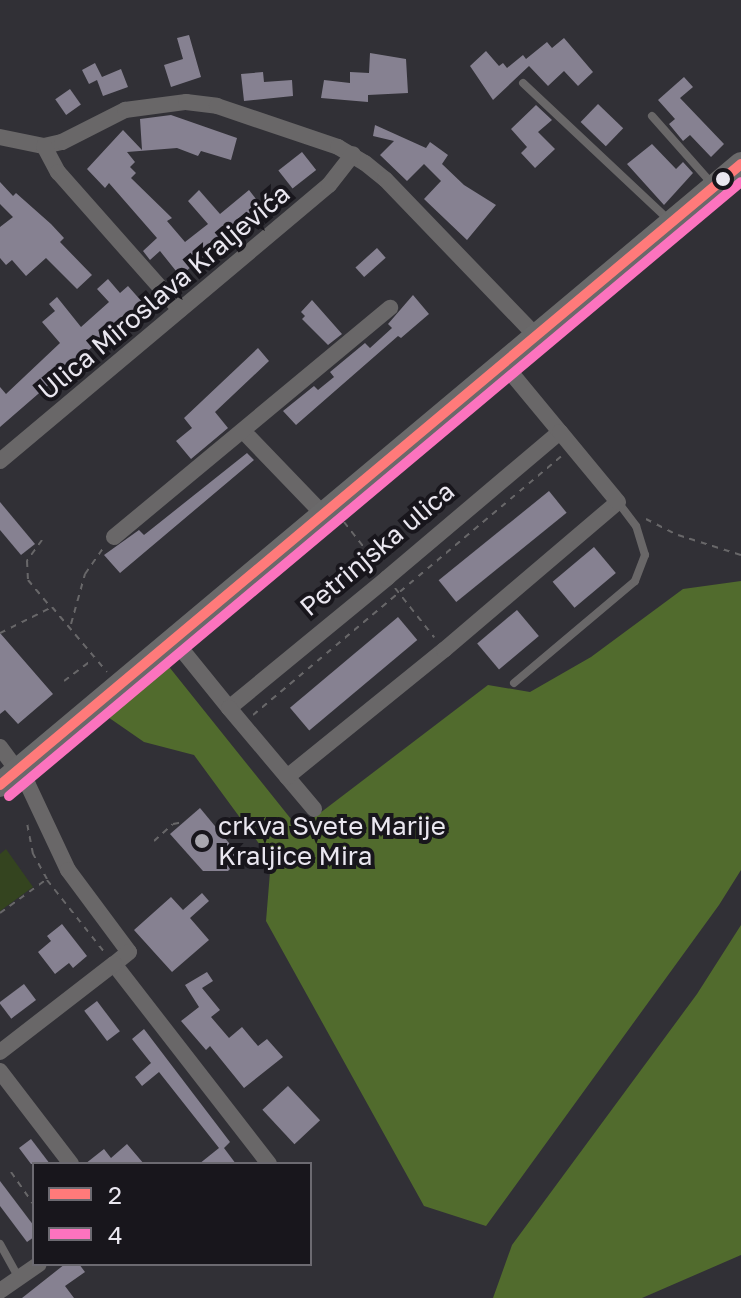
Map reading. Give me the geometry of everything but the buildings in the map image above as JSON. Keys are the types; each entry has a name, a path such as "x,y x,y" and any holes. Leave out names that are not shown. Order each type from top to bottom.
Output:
{"main road":[{"path":"0,785 741,164"}],"street":[{"path":"0,137 44,146 62,142 125,110 186,102 238,112 353,154 385,179 536,336"},
{"path":"44,146 58,172 180,310"},
{"name":"Ulica Miroslava Kraljevića","path":"4,451 180,310 337,178 353,154"},
{"path":"114,537 390,308"},
{"path":"287,777 618,502 503,363"},
{"path":"244,432 323,514"},
{"name":"Petrinjska ulica","path":"229,708 560,432"},
{"path":"174,640 314,809"},
{"path":"0,747 19,770 68,870 129,952 0,1052"},
{"path":"114,964 267,1162"},
{"path":"0,1071 69,1162"},
{"path":"0,1291 36,1266"}],"lane":[{"path":"523,83 672,222"},
{"path":"652,116 714,187"},
{"path":"514,683 635,581 645,555 636,526 618,502"},
{"path":"0,1244 19,1278"}],"path":[{"path":"251,716 565,453"},
{"path":"644,519 678,535 741,555"},
{"path":"70,625 85,574 95,556 114,537"},
{"path":"42,540 27,561 28,580 119,685"},
{"path":"0,633 52,607"},
{"path":"64,681 94,659"},
{"path":"27,820 33,854 47,879 114,964"},
{"path":"154,841 173,824 184,822"},
{"path":"0,913 47,879"},
{"path":"11,1172 32,1202"}],"green space":[{"path":"741,581 741,870 719,905 486,1226 424,1206 266,921 271,860 194,755 144,742 105,715 166,663 299,829 488,685 530,692 591,657 683,589"},
{"path":"6,849 33,887 0,911 0,854"},
{"path":"741,925 741,1255 642,1298 493,1298 512,1245 697,994"}],"transit line":[{"name":"2","path":"0,785 741,164"},
{"name":"4","path":"9,796 741,182"}],"place":[{"name":"crkva Svete Marije Kraljice Mira","path":"202,841"}]}
